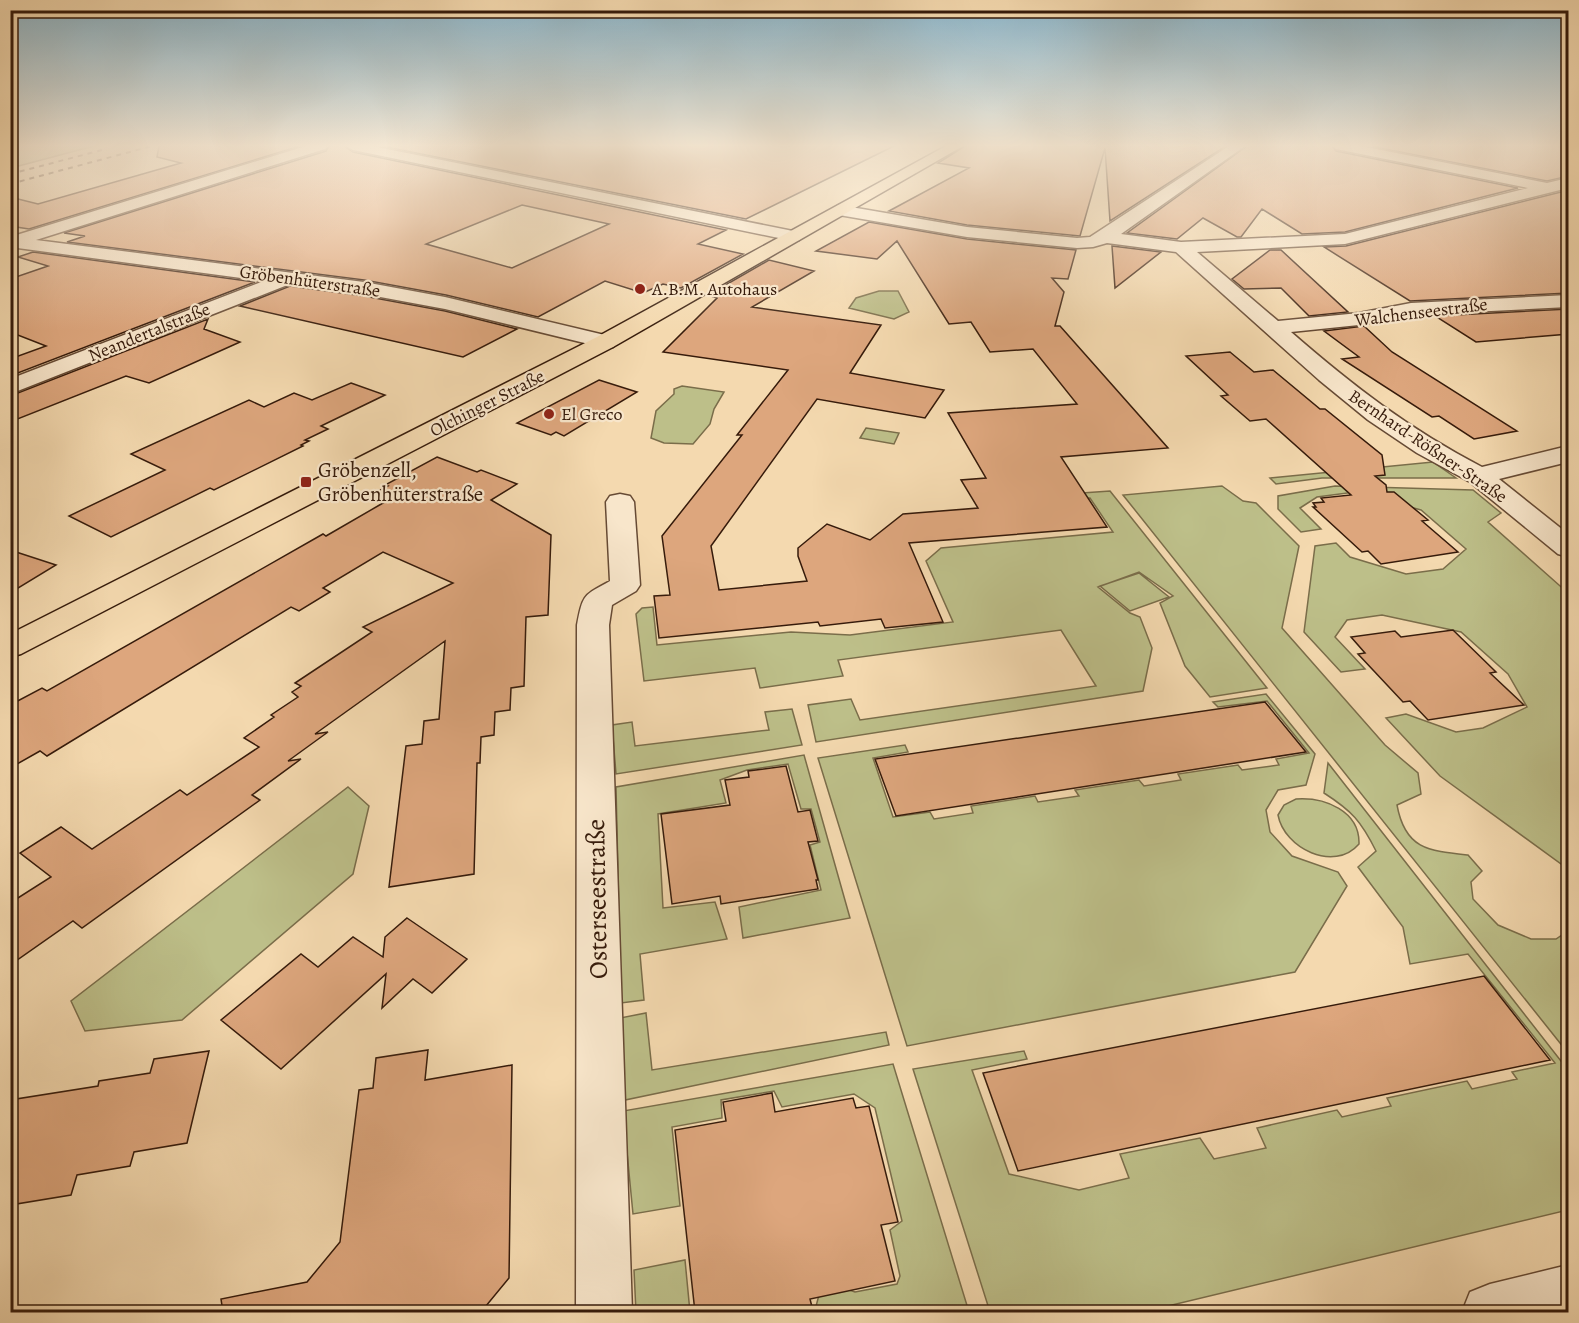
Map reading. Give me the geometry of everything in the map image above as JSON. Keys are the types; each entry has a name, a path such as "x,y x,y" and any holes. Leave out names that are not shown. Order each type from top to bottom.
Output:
{"main road":[{"name":"Olchinger Straße","path":"13,644 605,342 843,208"}],"street":[{"path":"11,242 121,208"},
{"path":"655,208 793,236"},
{"path":"839,210 967,232 1077,243 1093,242 1105,237 1148,208"},
{"path":"1105,237 1181,247 1288,244 1345,239 1471,208"},
{"name":"Gröbenhüterstraße","path":"11,242 364,288 445,303 605,342"},
{"name":"Bernhard-Rößner-Straße","path":"1181,247 1326,375 1377,415 1426,448 1479,476 1569,548"},
{"name":"Neandertalstraße","path":"10,387 287,278"},
{"name":"Walchenseestraße","path":"1273,328 1359,319 1411,309 1569,301"},
{"path":"1479,476 1569,454"},
{"name":"Osterseestraße","path":"604,1312 593,625 597,601 625,585 620,502"},
{"path":"1490,1312 1569,1293"}],"green space":[{"path":"879,291 898,291 909,312 894,319 849,308 856,298"},
{"path":"682,386 724,392 714,409 710,424 693,444 664,443 651,438 656,411 674,394 674,389"},
{"path":"866,428 899,433 894,444 860,438"},
{"path":"1433,462 1456,478 1322,478 1276,484 1270,478"},
{"path":"1222,486 1243,501 1256,503 1299,546 1282,628 1385,745 1418,773 1421,794 1397,805 1401,820 1412,839 1430,849 1468,855 1482,871 1471,882 1473,899 1498,925 1531,939 1556,939 1568,931 1568,1053 1123,495"},
{"path":"1335,486 1473,490 1501,513 1488,522 1568,593 1568,869 1440,776 1386,718 1406,714 1456,732 1483,728 1527,707 1508,674 1461,632 1382,615 1347,620 1335,637 1365,669 1341,672 1304,632 1315,546 1336,543 1350,557 1406,574 1443,569 1466,549 1421,510 1355,492 1317,497 1300,508 1321,529 1301,532 1278,509 1278,496"},
{"path":"1110,491 1267,688 1210,697 1185,666 1160,603 1173,596 1139,572 1098,587 1130,613 1140,617 1152,648 1143,691 816,742 808,705 851,699 860,720 1096,686 1061,630 838,660 843,676 760,688 755,668 644,681 636,614 642,608 653,607 657,645 791,632 850,635 953,622 926,561 941,548 1113,532 1090,498 1057,500 1054,495"},
{"path":"1139,573 1169,597 1130,611 1100,586"},
{"path":"1266,694 1315,754 1306,785 1278,790 1266,810 1270,832 1292,856 1338,872 1347,886 1295,972 907,1046 818,758 905,745 908,752 873,758 893,817 930,812 934,819 973,813 971,806 1035,796 1038,802 1079,796 1075,790 1139,780 1144,786 1181,780 1178,774 1238,765 1242,770 1279,765 1276,759 1309,753 1267,701 1218,707 1213,702"},
{"path":"792,709 802,745 616,774 612,725 632,722 635,746 769,730 765,712"},
{"path":"804,755 850,918 743,938 739,907 821,890 810,845 820,842 811,809 801,809 788,764 747,770 720,780 726,803 658,814 663,908 715,902 727,939 640,954 644,1000 621,1003 616,787"},
{"path":"1328,763 1568,1070 1568,1210 1143,1312 990,1312 913,1069 1024,1051 1027,1059 972,1070 1009,1174 1079,1190 1129,1178 1120,1154 1200,1138 1214,1159 1266,1148 1257,1128 1337,1110 1342,1117 1391,1106 1387,1098 1467,1081 1472,1089 1517,1079 1512,1072 1555,1063 1468,954 1410,964 1403,927 1358,867 1376,851 1355,818 1342,805 1324,793"},
{"path":"348,787 369,806 353,874 182,1020 85,1031 71,1001"},
{"path":"1296,799 1318,801 1339,808 1354,823 1359,844 1349,852 1337,856 1311,853 1300,846 1282,827 1278,815 1284,805"},
{"path":"646,1013 652,1070 886,1032 889,1045 625,1100 620,1018"},
{"path":"893,1064 969,1312 806,1312 815,1310 819,1295 849,1290 855,1292 897,1284 900,1276 890,1230 902,1221 875,1108 854,1094 782,1107 774,1091 721,1100 722,1118 672,1127 680,1206 633,1214 623,1111"},
{"path":"685,1260 690,1312 636,1312 634,1270"}],"building":[{"path":"10,208 98,208 29,229 10,226"},
{"path":"145,208 515,208 426,244 512,268 609,224 535,208 620,208 726,230 698,244 743,254 681,288 663,284 643,293 605,281 538,317 446,295 364,280 67,242 85,236 64,233"},
{"path":"690,208 769,208 746,219"},
{"path":"895,208 1088,208 1080,236 967,225 889,211"},
{"path":"1109,208 1131,208 1110,221"},
{"path":"1162,208 1440,208 1345,232 1302,234 1262,209 1241,237 1203,218 1177,239 1127,233"},
{"path":"1498,208 1569,208 1569,293 1410,301 1324,247 1346,246"},
{"path":"869,222 967,239 1076,250 1068,279 1052,278 1064,292 1055,326 1060,326 1168,448 1061,457 1107,527 909,543 943,622 885,628 881,619 820,626 818,622 659,638 654,596 670,595 662,536 742,435 737,435 788,370 663,352 717,298 708,295 769,260 814,271 752,307 881,325 850,373 944,390 925,418 817,399 711,546 719,590 807,581 798,556 798,548 827,524 870,540 903,514 978,508 961,480 986,478 948,413 1077,404 1033,349 990,352 971,322 949,324 897,241 877,259 816,251"},
{"path":"1112,246 1161,252 1115,288"},
{"path":"1270,250 1281,250 1348,312 1309,316 1281,288 1244,289 1232,279"},
{"path":"33,252 255,282 10,376 10,359 46,346 10,332 10,279 48,266 18,257"},
{"path":"290,286 364,296 445,311 517,329 463,357 240,306"},
{"path":"1569,309 1569,334 1476,342 1435,316"},
{"path":"208,319 204,329 240,342 149,383 126,376 10,422 10,396"},
{"path":"1364,326 1392,352 1517,431 1474,439 1439,416 1432,417 1342,359 1359,357 1324,331"},
{"path":"1230,352 1254,372 1273,370 1320,409 1325,409 1382,455 1385,475 1375,476 1386,485 1387,492 1394,492 1428,520 1422,521 1458,552 1381,564 1368,551 1362,552 1313,507 1316,507 1313,503 1324,502 1321,498 1351,495 1266,419 1250,421 1221,396 1228,395 1186,356"},
{"path":"599,380 637,392 564,436 556,432 551,435 517,423"},
{"path":"351,383 385,395 321,426 328,429 305,440 309,441 301,445 303,446 214,490 210,488 111,537 69,516 165,470 131,454 249,400 264,407 294,393 312,400"},
{"path":"437,457 517,484 491,500 551,535 548,615 526,617 524,686 511,688 510,710 495,712 494,735 481,737 480,763 477,763 474,874 389,887 406,746 422,744 424,721 439,719 445,641 315,734 328,732 288,761 301,759 252,795 260,800 82,928 73,921 10,965 10,903 51,877 20,853 61,827 92,849 180,790 187,795 259,747 244,738 274,717 271,715 298,697 292,692 301,686 295,683 372,632 363,627 453,583 383,552 323,588 330,592 299,611 291,607 47,756 40,751 10,768 10,705 42,688 47,691 323,534 326,536 383,503 368,497 388,486 385,485"},
{"path":"10,550 56,565 10,593"},
{"path":"1453,630 1496,672 1490,673 1524,705 1428,720 1410,701 1403,702 1358,654 1365,653 1351,637 1395,631 1401,637"},
{"path":"1265,702 1306,752 896,816 875,759"},
{"path":"786,766 798,812 810,810 818,841 808,842 818,880 816,880 818,889 721,904 720,896 672,904 661,814 730,805 725,780 749,777 748,771"},
{"path":"407,918 467,959 432,993 413,979 382,1008 386,974 281,1069 221,1020 301,954 318,967 353,937 383,957 385,937"},
{"path":"1484,976 1550,1060 1018,1171 983,1073"},
{"path":"428,1050 425,1080 512,1065 509,1278 481,1312 223,1312 221,1299 307,1282 340,1242 359,1090 373,1088 376,1058"},
{"path":"209,1051 187,1143 134,1152 130,1166 77,1175 71,1195 10,1205 10,1100 98,1086 99,1081 150,1073 154,1059"},
{"path":"772,1093 775,1112 853,1098 856,1108 869,1106 898,1222 881,1225 895,1281 810,1299 812,1307 787,1312 695,1312 675,1130 726,1121 723,1102"}],"place":[{"name":"A.B.M. Autohaus","path":"640,289"},
{"name":"El Greco","path":"549,414"},
{"name":"Gröbenzell, Gröbenhüterstraße","path":"306,482"}]}
